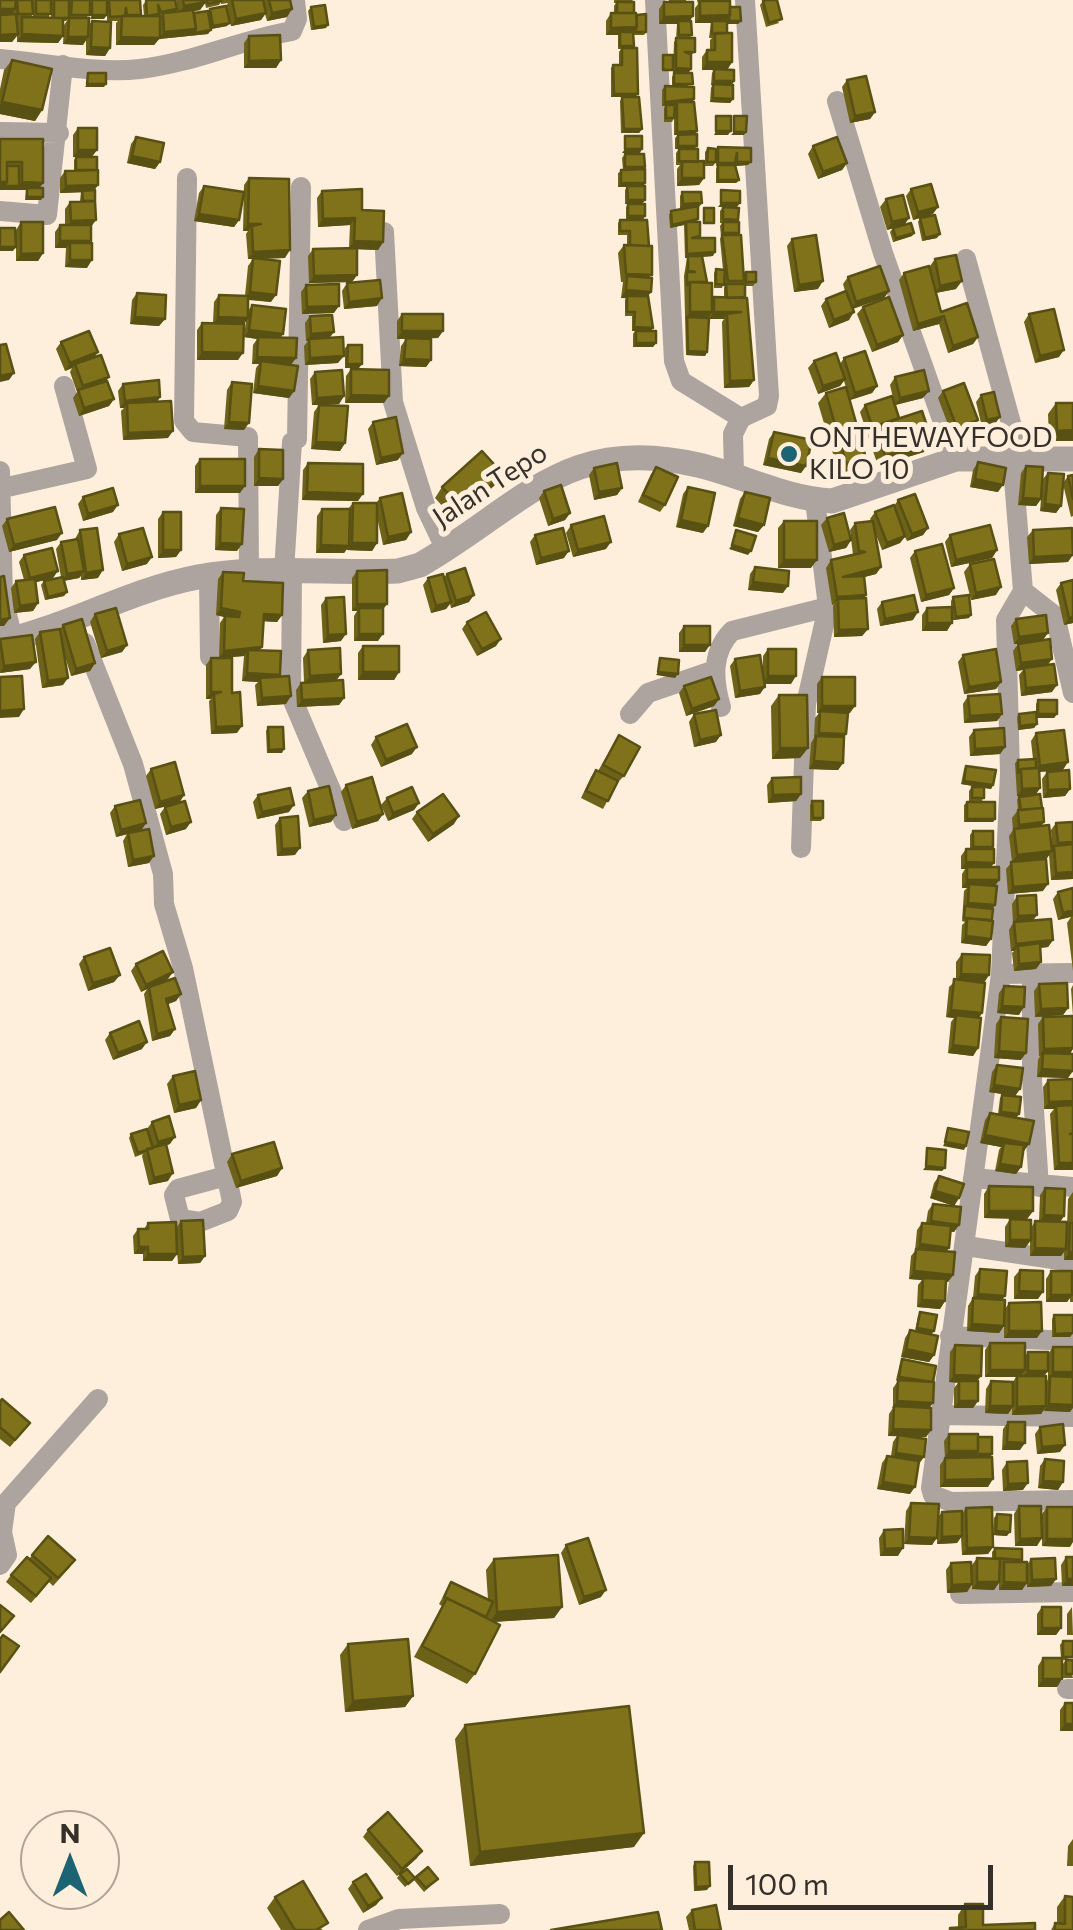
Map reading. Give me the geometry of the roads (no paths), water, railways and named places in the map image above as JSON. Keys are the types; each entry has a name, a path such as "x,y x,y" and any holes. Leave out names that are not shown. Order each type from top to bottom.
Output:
{"street":[{"path":"0,59 136,70 170,64 247,38 292,31 297,19 295,0"},
{"path":"655,0 674,361 682,382 741,418"},
{"path":"734,474 733,434 741,418 767,406 769,396 745,0"},
{"path":"0,211 47,216 64,65"},
{"path":"838,101 883,252 956,459"},
{"path":"0,132 59,134"},
{"path":"187,178 184,421 192,432 248,436 249,571"},
{"path":"301,187 297,440 292,442 288,572 291,696 344,821"},
{"path":"384,232 393,402 426,508 446,550"},
{"path":"966,259 1022,457 1014,480 1023,590 1006,620 1010,773 1001,974 966,1246 931,1470 932,1495 951,1502 1073,1500"},
{"path":"7,641 1,480 87,469 64,386"},
{"name":"Jalan Tepo","path":"7,641 152,589 209,576 249,571 398,570 420,565 556,474 586,462 621,456 662,457 734,474 815,500 848,498 956,459 1073,459"},
{"path":"800,848 806,704 828,607 815,500"},
{"path":"209,576 210,657"},
{"path":"1023,590 1055,616 1073,693"},
{"path":"721,707 715,670 721,643 732,631 828,607"},
{"path":"76,618 133,764 163,874 164,904 183,968 226,1176"},
{"path":"630,714 648,693 715,670"},
{"path":"1001,974 1073,973"},
{"path":"1032,975 1032,1079 1039,1187"},
{"path":"973,1178 1039,1187 1073,1187"},
{"path":"966,1246 1073,1262"},
{"path":"950,1336 1073,1341"},
{"path":"0,1564 8,1555 2,1532 6,1503 98,1399"},
{"path":"940,1415 1073,1418"},
{"path":"960,1594 1073,1592"},
{"path":"368,1930 399,1919 500,1914"}],"place":[{"name":"ONTHEWAYFOOD KILO 10","path":"789,454"}]}
